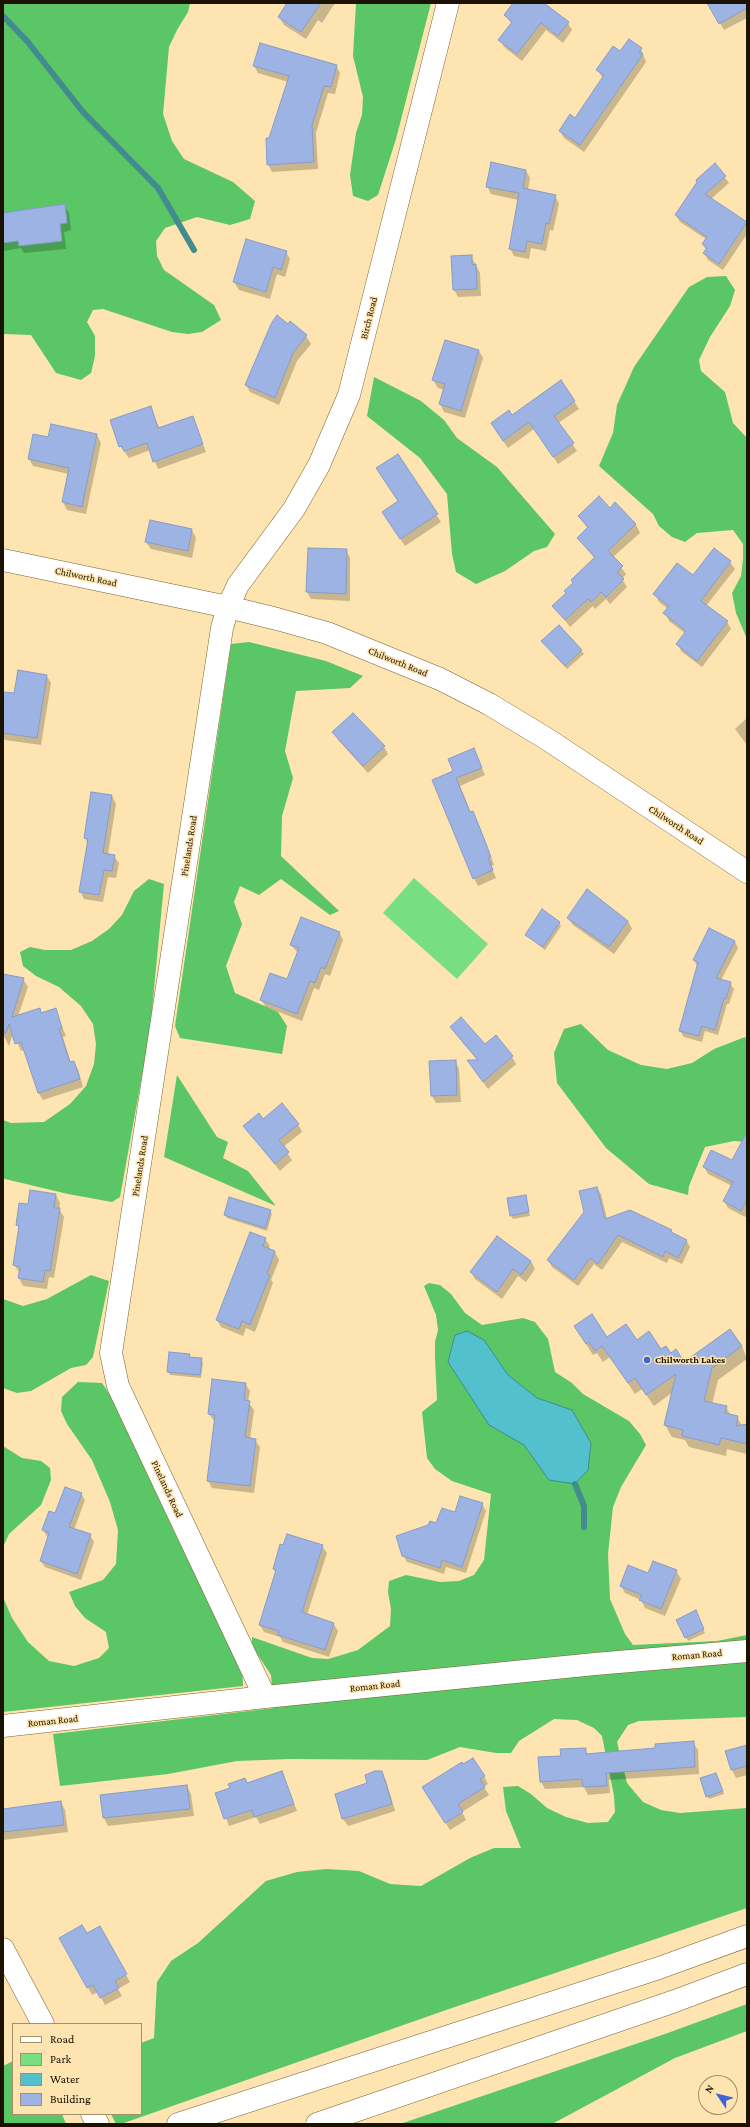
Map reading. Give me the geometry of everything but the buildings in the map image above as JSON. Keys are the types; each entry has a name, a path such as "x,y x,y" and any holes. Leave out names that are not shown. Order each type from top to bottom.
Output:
{"main road":[{"name":"Birch Road","path":"228,607 238,585 294,509 312,478 349,395 448,3"},
{"name":"Chilworth Road","path":"3,560 228,607 327,633 440,679 468,693 547,739 747,872"},
{"name":"Pinelands Road","path":"228,607 222,628 111,1353 118,1386 265,1697"},
{"name":"Roman Road","path":"3,1726 265,1697 587,1665 747,1651"},
{"path":"178,2124 659,1968 747,1936"},
{"path":"3,1949 42,2023"},
{"path":"317,2124 747,1974"},
{"path":"93,2115 98,2124"}],"green space":[{"path":"3,3 190,3 188,12 169,47 163,114 172,141 184,159 233,182 255,201 250,219 230,225 197,217 165,228 156,241 157,256 164,270 214,305 221,320 202,332 188,334 172,332 103,309 93,310 87,322 95,336 95,356 91,373 81,380 56,373 31,335 3,334"},
{"path":"356,3 431,3 396,139 378,195 368,201 353,196 350,175 356,133 362,115 363,97 353,56"},
{"path":"726,276 735,290 730,306 710,337 699,360 701,371 725,392 733,423 747,438 747,639 736,613 732,593 741,576 743,559 743,544 733,530 697,533 685,542 672,537 659,526 653,514 599,466 613,433 617,405 634,367 689,287 707,277"},
{"path":"374,377 421,401 444,420 457,438 497,467 555,534 547,547 534,551 505,571 476,584 456,572 452,554 447,494 420,458 367,416"},
{"path":"249,642 326,661 363,676 350,688 296,691 285,751 293,778 282,816 281,856 339,911 330,915 281,879 259,895 240,886 234,902 242,924 226,966 235,993 278,1012 287,1026 282,1054 180,1038 175,1026 231,644"},
{"path":"414,878 488,944 457,979 383,913"},
{"path":"149,879 164,884 150,1031 120,1197 112,1202 68,1194 5,1179 3,1178 3,1120 11,1123 44,1122 70,1104 86,1086 94,1064 96,1044 93,1024 81,1006 59,987 36,976 23,966 20,952 30,947 45,950 71,950 92,941 109,929 122,915 134,891"},
{"path":"581,1024 608,1050 641,1065 667,1069 692,1063 714,1049 745,1037 747,1039 747,1142 734,1141 705,1147 689,1186 688,1195 649,1184 606,1148 557,1083 554,1053 564,1029"},
{"path":"177,1075 217,1137 228,1142 223,1158 248,1171 276,1206 164,1157"},
{"path":"91,1275 109,1281 93,1357 86,1365 71,1368 31,1391 17,1393 3,1388 3,1299 23,1306 47,1299"},
{"path":"429,1283 440,1285 451,1294 465,1313 482,1325 523,1318 535,1322 548,1339 555,1372 572,1383 583,1394 629,1421 640,1434 646,1445 621,1487 613,1507 608,1554 610,1599 625,1634 633,1645 717,1641 747,1635 747,1717 639,1721 628,1725 617,1742 627,1783 643,1802 661,1810 680,1813 747,1808 747,1908 449,2009 121,2124 116,2124 112,2115 142,2115 142,2043 154,2038 157,1982 171,1961 198,1943 266,1881 297,1872 326,1869 359,1871 390,1884 421,1886 470,1858 494,1848 521,1848 506,1811 503,1787 518,1786 531,1794 547,1808 566,1817 588,1823 608,1822 615,1812 614,1796 602,1736 594,1728 577,1720 554,1719 519,1741 511,1753 496,1753 460,1747 427,1760 290,1759 237,1761 168,1774 60,1786 53,1734 274,1708 271,1675 252,1646 252,1637 312,1658 328,1659 358,1650 390,1626 391,1609 388,1592 389,1581 406,1575 440,1582 459,1581 474,1575 484,1560 491,1494 452,1481 435,1469 427,1458 422,1412 437,1400 435,1342 438,1330 436,1315 424,1286"},
{"path":"78,1382 102,1383 110,1395 180,1544 242,1665 243,1686 3,1712 3,1597 12,1618 28,1642 49,1661 74,1666 99,1658 109,1648 106,1632 85,1618 75,1606 69,1592 103,1580 116,1564 118,1530 110,1502 92,1460 67,1424 61,1411 62,1397"},
{"path":"3,1446 22,1458 41,1461 50,1468 51,1480 41,1505 9,1534 3,1547"},
{"path":"747,2004 747,2031 675,2058 552,2124 400,2124 665,2034"},
{"path":"12,2062 12,2115 62,2115 66,2124 3,2124 3,2066"}],"water":[{"path":"467,1331 484,1340 508,1375 537,1398 572,1410 591,1443 588,1470 575,1484 549,1480 524,1445 489,1425 448,1362 455,1335"}],"waterway":[{"path":"3,16 27,41 83,112 158,188 194,250"},
{"path":"575,1484 584,1506 584,1527"}],"place":[{"name":"Chilworth Lakes","path":"647,1360"}]}
